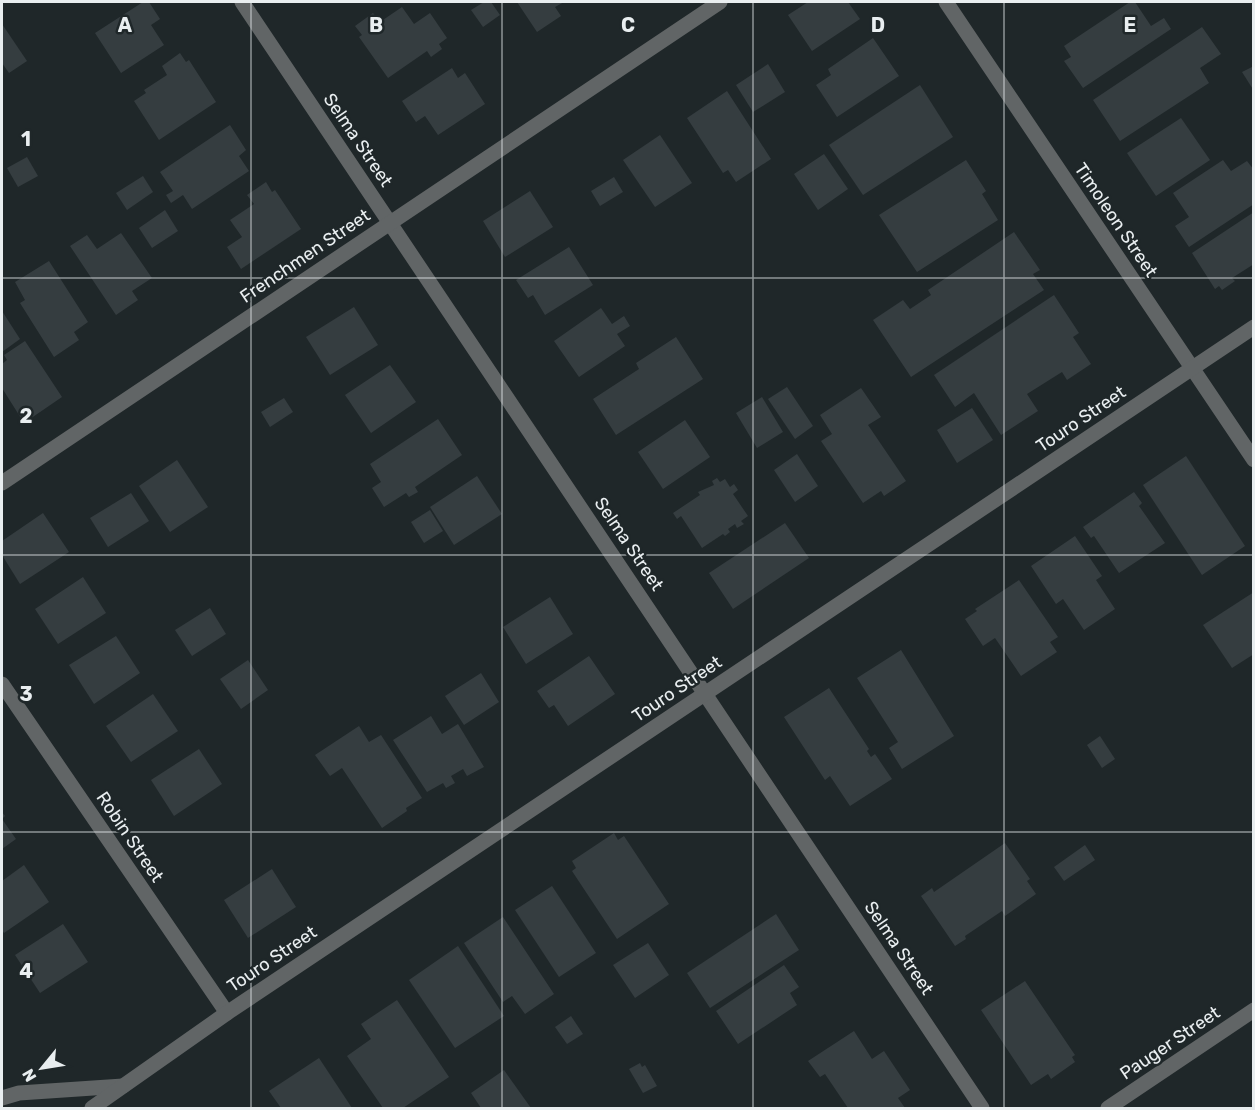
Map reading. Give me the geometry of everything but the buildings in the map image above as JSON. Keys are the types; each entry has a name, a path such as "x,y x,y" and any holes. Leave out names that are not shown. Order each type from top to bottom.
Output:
{"street":[{"name":"Selma Street","path":"242,2 982,1108"},
{"name":"Frenchmen Street","path":"2,483 720,2"},
{"name":"Timoleon Street","path":"946,2 1254,460"},
{"name":"Touro Street","path":"92,1108 227,1012 1254,327"},
{"name":"Robin Street","path":"2,684 227,1012"},
{"name":"Pauger Street","path":"1108,1108 1254,1010"},
{"path":"2,1098 19,1093 123,1086"}]}
